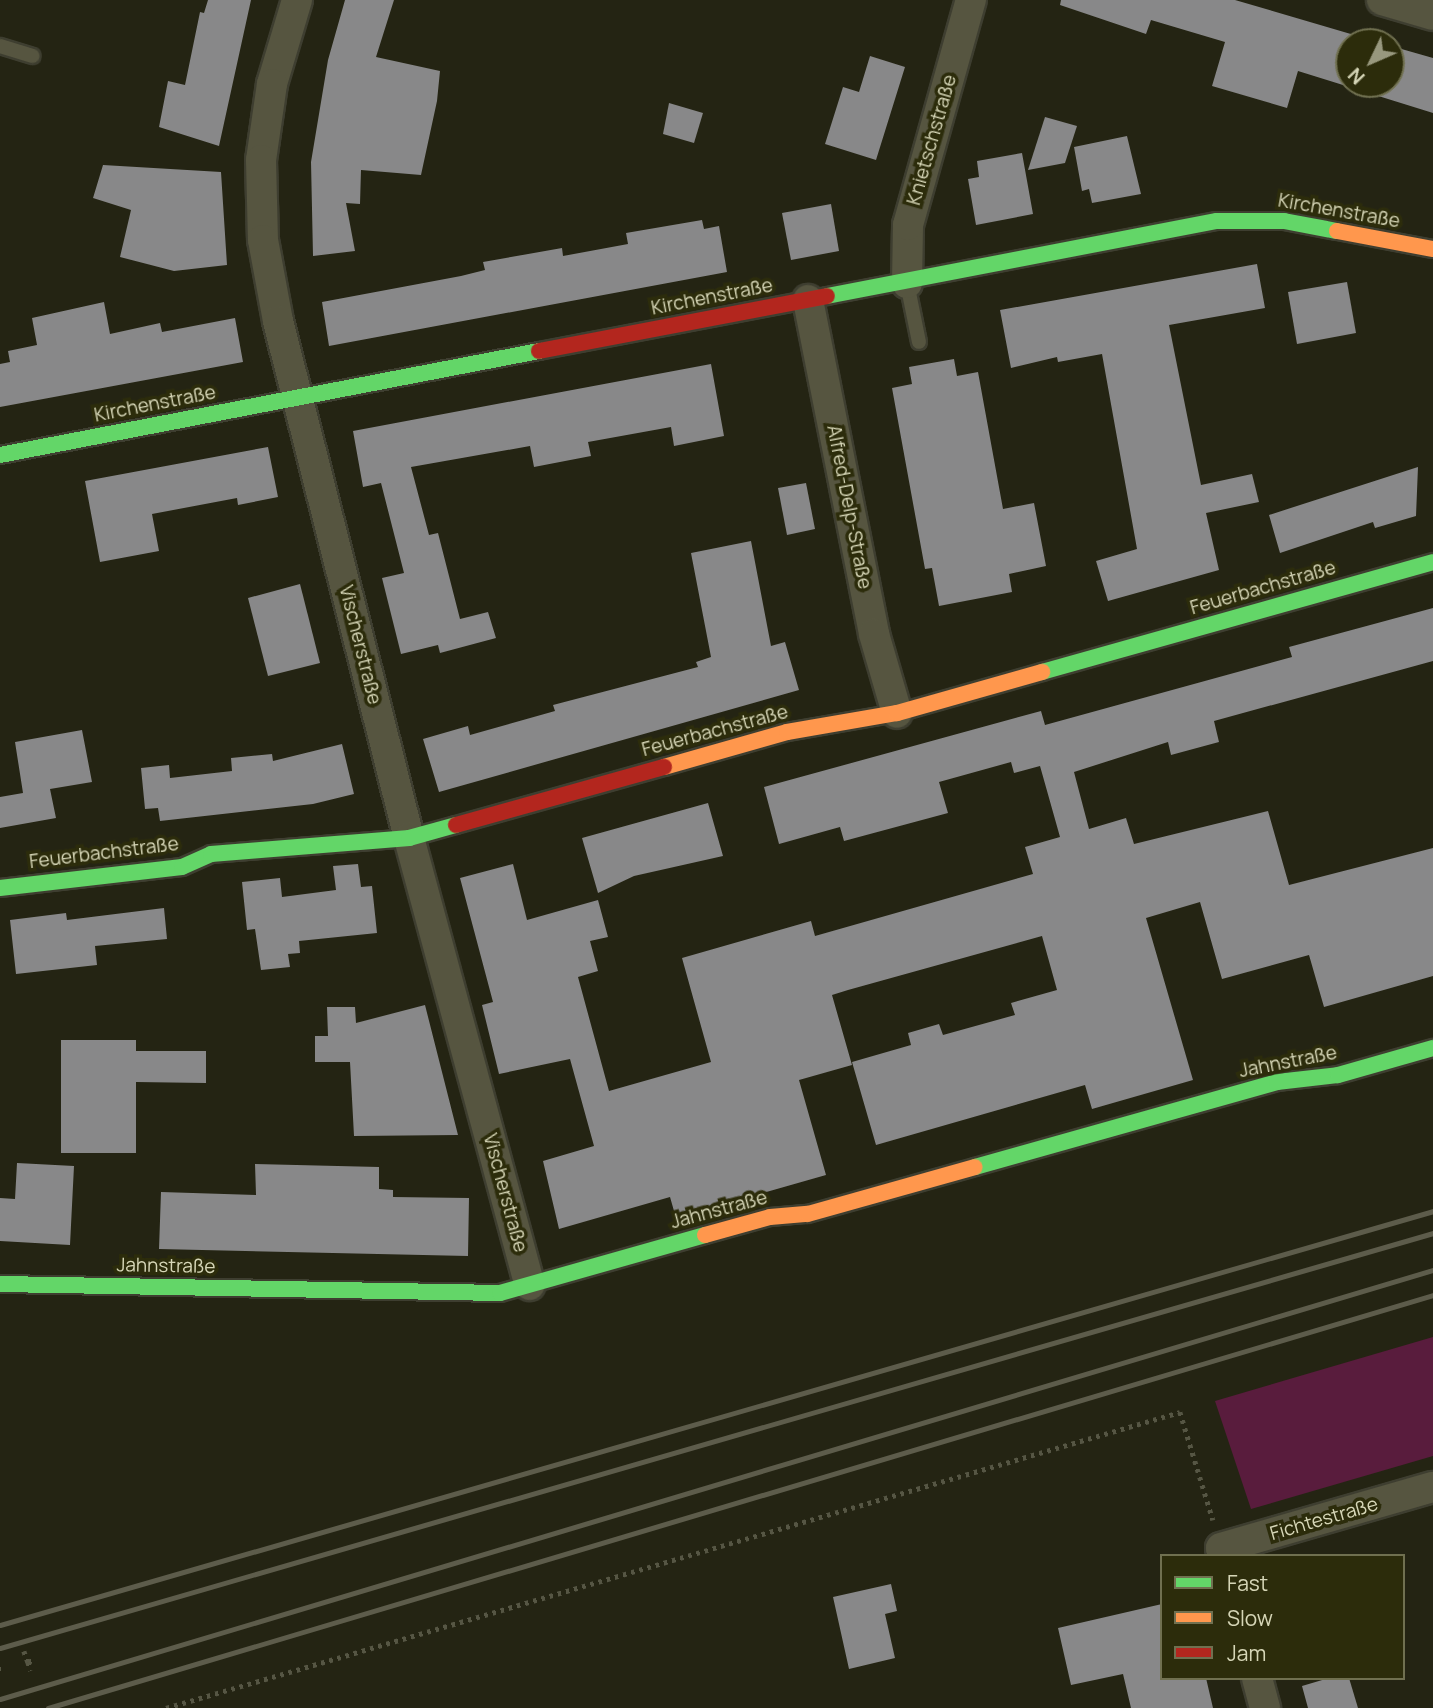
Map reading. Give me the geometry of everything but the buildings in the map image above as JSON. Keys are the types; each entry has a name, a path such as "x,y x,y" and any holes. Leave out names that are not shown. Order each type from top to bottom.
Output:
{"street":[{"name":"Vischerstraße","path":"297,0 272,84 261,160 263,240 297,398 409,838 530,1285"},
{"name":"Knietschstraße","path":"907,283 908,225 971,0"},
{"path":"1382,0 1433,15"},
{"name":"Kirchenstraße","path":"0,455 907,283 1217,221 1284,221 1433,249"},
{"name":"Alfred-Delp-Straße","path":"808,300 874,634 897,713"},
{"name":"Feuerbachstraße","path":"0,888 182,867 211,854 409,838 787,732 897,713 1433,562"},
{"name":"Jahnstraße","path":"0,1284 500,1293 770,1217 808,1214 1277,1082 1338,1075 1433,1048"},
{"name":"Fichtestraße","path":"1222,1552 1433,1487"},
{"path":"1258,1680 1265,1708"}],"lane":[{"path":"0,46 33,56"},
{"path":"907,283 919,342"}],"path":[{"path":"166,1708 1180,1412 1222,1552"},
{"path":"24,1650 31,1671"},
{"path":"28,1662 35,1658"}],"shaded area":[{"path":"1433,1337 1433,1456 1251,1509 1215,1401"}],"railway":[{"path":"0,1625 1433,1211"},
{"path":"0,1648 1433,1233"},
{"path":"0,1699 1433,1270"},
{"path":"48,1708 1433,1295"}],"traffic: fast":[{"path":"827,296 1217,221 1284,221 1337,231"},
{"path":"0,455 539,351"},
{"path":"1042,672 1433,562"},
{"path":"0,888 182,867 211,854 409,838 456,825"},
{"path":"975,1167 1277,1082 1338,1075 1433,1048"},
{"path":"0,1284 500,1293 705,1235"}],"traffic: slow":[{"path":"1337,231 1433,249"},
{"path":"664,767 787,732 897,713 1042,672"},
{"path":"705,1235 770,1217 808,1214 975,1167"}],"traffic: jam":[{"path":"539,351 827,296"},
{"path":"456,825 664,767"}]}
